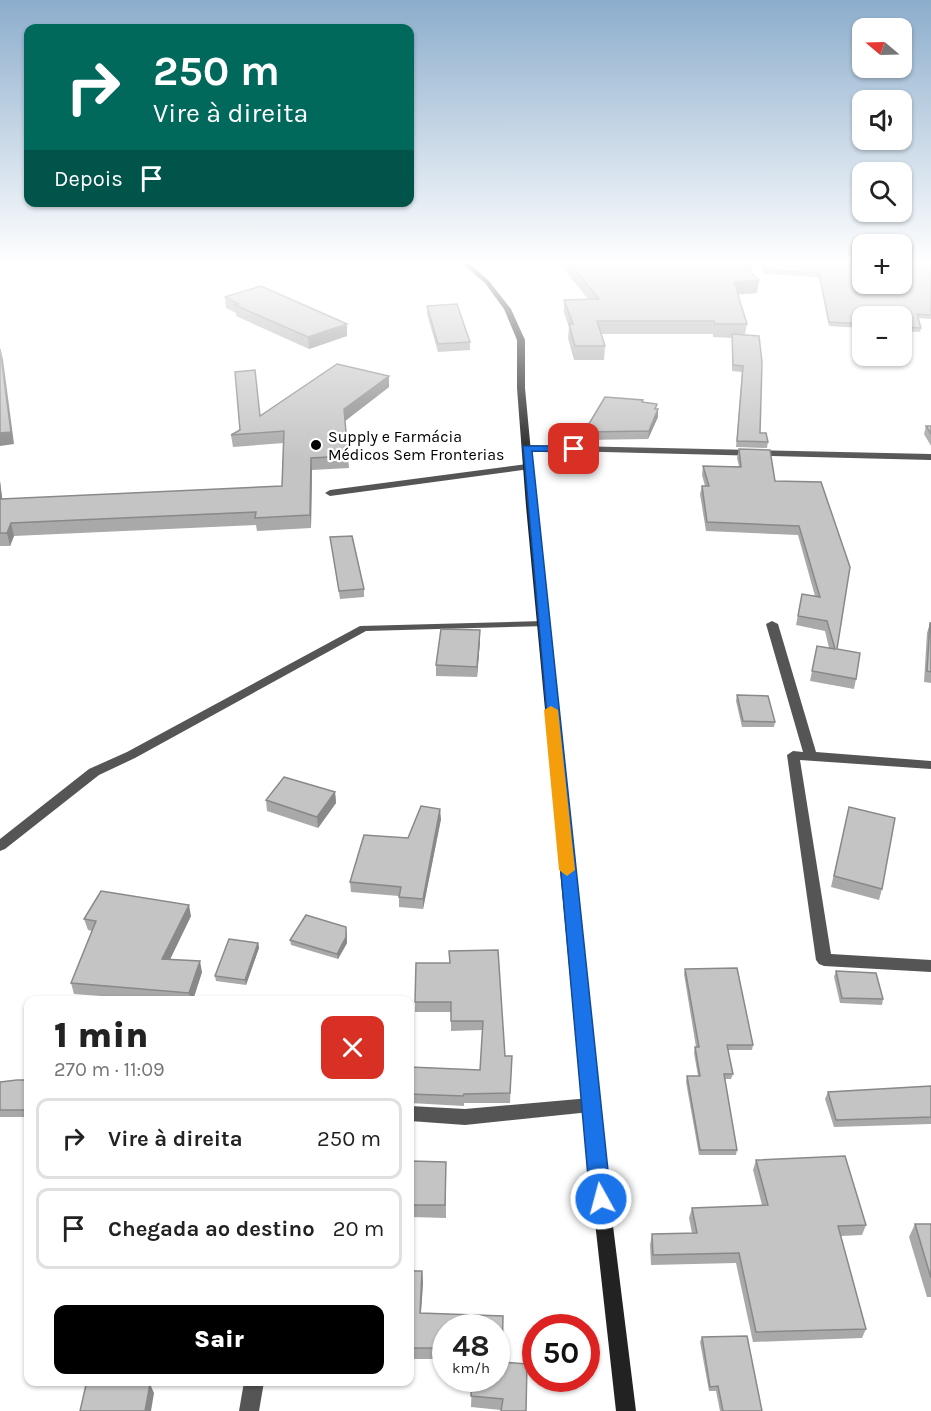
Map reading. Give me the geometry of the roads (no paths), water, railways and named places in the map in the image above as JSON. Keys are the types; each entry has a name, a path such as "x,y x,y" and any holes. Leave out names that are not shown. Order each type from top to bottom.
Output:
{"main road":[{"path":"516,328 521,340 521,388 527,467 590,1105 626,1411"}],"street":[{"path":"526,448 931,457"},
{"path":"330,493 527,467"},
{"path":"0,846 94,772 131,755 364,628 543,624"},
{"path":"772,624 811,757"},
{"path":"931,765 793,755 825,960 931,966"},
{"path":"414,1114 465,1118 590,1105"},
{"path":"249,1411 253,1386"}],"place":[{"name":"Supply e Farmácia Médicos Sem Fronterias","path":"316,445"}]}
